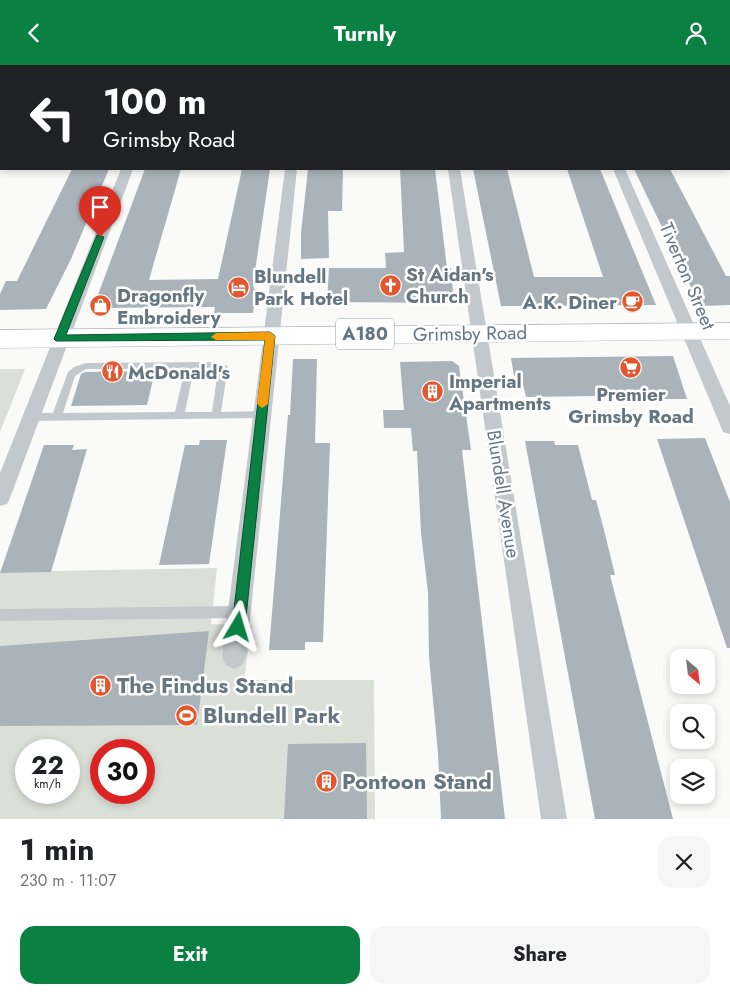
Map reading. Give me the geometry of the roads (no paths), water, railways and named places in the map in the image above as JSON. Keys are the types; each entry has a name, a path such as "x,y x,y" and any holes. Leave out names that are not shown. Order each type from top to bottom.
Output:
{"main road":[{"name":"Grimsby Road","path":"0,339 730,331"}],"street":[{"path":"0,498 127,170"},
{"path":"234,657 241,612 261,415 291,170"},
{"name":"Blundell Avenue","path":"454,170 554,819"},
{"name":"Tiverton Street","path":"619,170 730,427"}],"lane":[{"path":"179,416 190,365"},
{"path":"57,417 70,374 86,366 218,365 223,367 216,415"},
{"path":"31,417 261,415"},
{"path":"0,615 241,612"}],"place":[{"name":"St Aidan's Church","path":"390,285"},
{"name":"Blundell Park Hotel","path":"238,287"},
{"name":"A.K. Diner","path":"633,302"},
{"name":"Dragonfly Embroidery","path":"101,306"},
{"name":"Premier Grimsby Road","path":"631,368"},
{"name":"McDonald's","path":"112,372"},
{"name":"Imperial Apartments","path":"433,392"},
{"name":"The Findus Stand","path":"101,685"},
{"name":"Blundell Park","path":"187,715"},
{"name":"Pontoon Stand","path":"326,781"}]}
